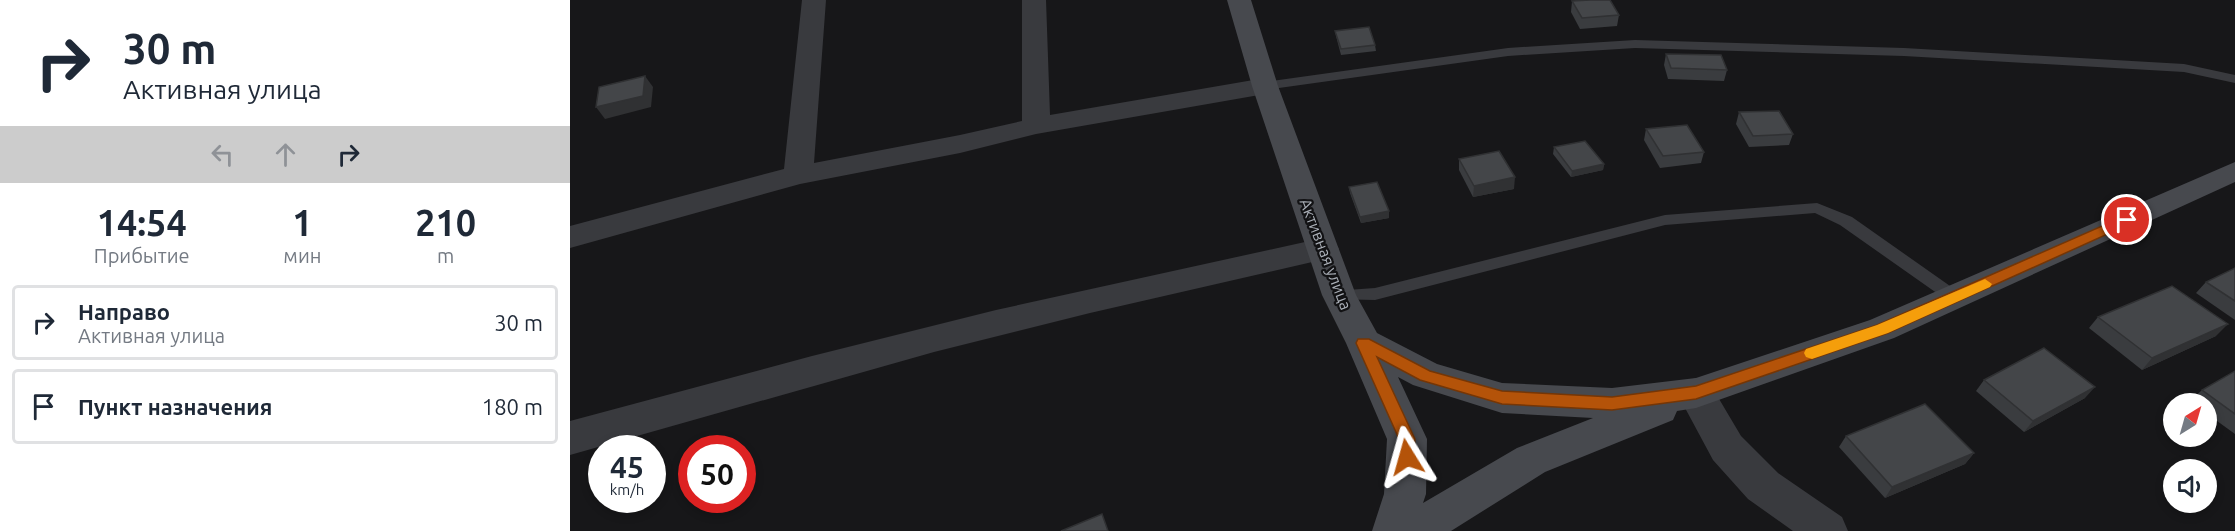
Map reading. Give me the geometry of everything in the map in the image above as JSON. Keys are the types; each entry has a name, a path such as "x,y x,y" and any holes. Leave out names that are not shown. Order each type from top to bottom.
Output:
{"main road":[{"name":"Активная улица","path":"1239,0 1265,86 1339,295 1364,343 1407,439 1405,494 1393,531"},
{"path":"1414,531 1532,460 1696,393 1882,329 2235,171"},
{"path":"1364,343 1425,375 1502,398 1612,404 1696,393"}],"street":[{"path":"798,175 813,0"},
{"path":"1034,0 1036,126"},
{"path":"570,237 798,175 960,144 1036,126 1265,86"},
{"path":"570,438 719,395 1058,308 1221,274 1323,249"},
{"path":"1696,393 1727,448 1763,486 1827,531"}],"lane":[{"path":"1265,86 1508,52 1635,44 1916,53 2184,68 2235,79"},
{"path":"1339,295 1375,294 1665,220 1817,208 1846,221 1954,297"}],"building":[{"path":"1610,0 1619,15 1582,18 1572,1"},
{"path":"1369,27 1375,45 1341,49 1335,31"},
{"path":"1666,54 1721,55 1727,70 1671,68"},
{"path":"645,76 643,96 596,107 599,87"},
{"path":"1779,111 1793,134 1753,136 1739,112"},
{"path":"1687,125 1704,152 1663,156 1646,129"},
{"path":"1585,141 1604,164 1572,171 1554,147"},
{"path":"1499,151 1515,177 1474,186 1459,159"},
{"path":"1377,182 1389,211 1360,217 1349,187"},
{"path":"2235,268 2235,301 2206,282"},
{"path":"2172,286 2228,324 2152,358 2098,317"},
{"path":"2044,348 2095,387 2033,421 1984,380"},
{"path":"2235,371 2235,414 2217,401 2217,393 2206,393 2202,390"},
{"path":"1925,404 1974,453 1892,487 1846,436"},
{"path":"1102,514 1108,531 1061,531"}],"slow traffic":[{"path":"1812,353 1882,329 1985,284"}],"route":[{"path":"1407,457 1407,439 1364,343 1425,375 1502,398 1612,404 1696,393 1882,329 2127,220"}]}
